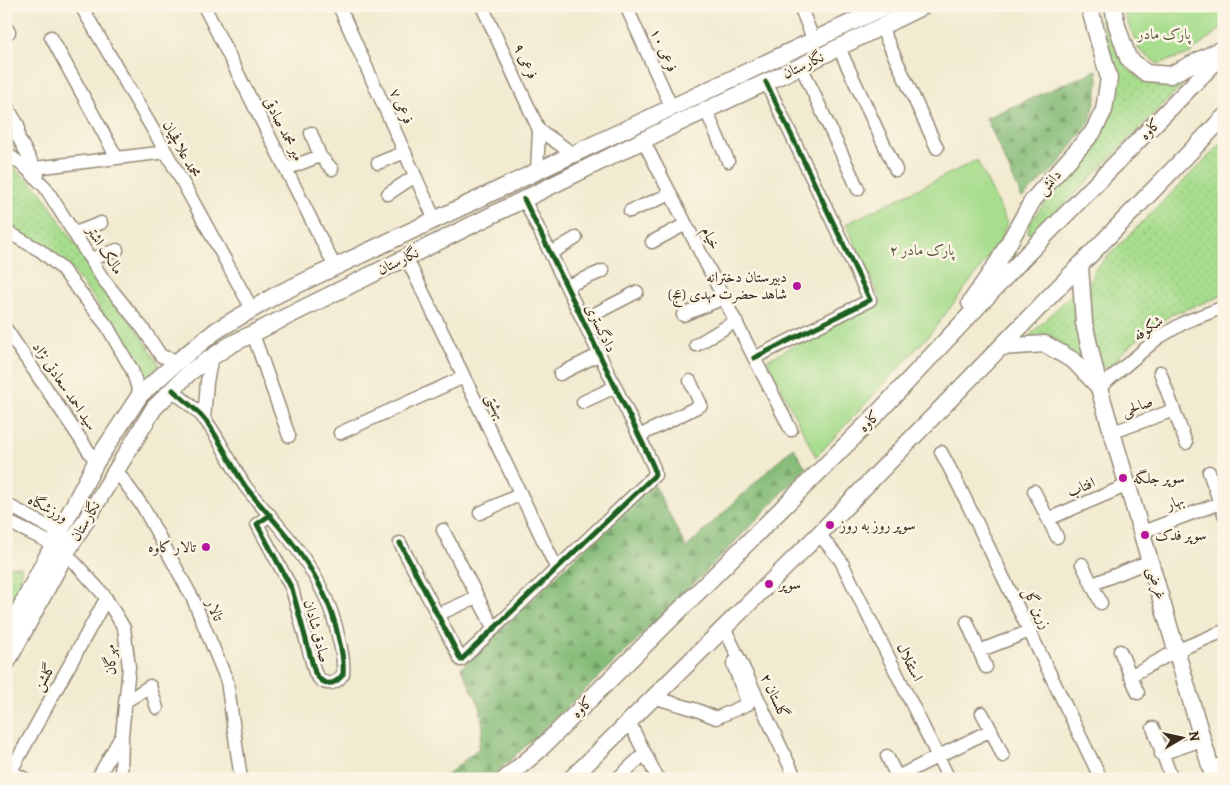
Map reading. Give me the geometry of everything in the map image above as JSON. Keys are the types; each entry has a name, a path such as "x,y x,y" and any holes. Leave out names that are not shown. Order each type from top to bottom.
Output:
{"main road":[{"name":"نگارستان","path":"6,664 63,542 96,462 140,395 216,330 293,287 886,6"},
{"name":"نگارستان","path":"6,636 63,542 116,470 154,408 190,372 230,345 524,198 923,6"},
{"name":"دانش","path":"940,347 998,262 1033,200 1093,132 1104,110 1109,78 1089,6"},
{"path":"1113,6 1117,26 1128,58 1146,73 1170,75 1224,48"},
{"name":"کاوه","path":"504,779 538,751 876,415 1034,247 1224,53"},
{"path":"722,83 721,89 724,94 731,98"},
{"path":"702,93 709,96 710,102 706,110"},
{"path":"571,779 819,534 1224,117"},
{"name":"غرضی","path":"1080,265 1084,323 1100,388 1202,740 1216,770"},
{"path":"293,287 302,309"},
{"path":"1001,347 1045,344 1074,361 1100,388"}],"street":[{"name":"محمد علافچیان","path":"81,6 166,152 252,309"},
{"name":"میر محمد صادقی","path":"204,6 335,267"},
{"name":"فرعی ۷","path":"340,6 435,220"},
{"name":"فرعی ۹","path":"482,6 539,130"},
{"name":"فرعی ۱۰","path":"626,6 672,108"},
{"path":"800,6 814,40"},
{"path":"881,27 937,148"},
{"path":"52,37 117,158"},
{"path":"839,48 896,170"},
{"path":"801,66 858,189"},
{"path":"754,358 870,300 766,82"},
{"path":"6,105 18,125 18,137 45,188"},
{"path":"706,110 728,161"},
{"path":"539,130 575,154"},
{"path":"537,172 539,130"},
{"path":"6,131 18,137"},
{"path":"311,133 320,156 332,170"},
{"name":"خیام","path":"643,140 791,430"},
{"path":"35,168 166,152"},
{"path":"378,163 405,152"},
{"name":"مالک اشتر","path":"6,153 25,166 45,188 103,279 144,330 161,356 178,361"},
{"path":"286,169 320,156"},
{"path":"388,194 416,176"},
{"path":"630,211 671,194"},
{"name":"دادگستری","path":"524,198 639,436 654,468 655,475 557,569"},
{"path":"75,233 101,223"},
{"path":"652,242 686,224"},
{"path":"6,231 41,251 62,269 107,326 132,370 140,395"},
{"path":"551,253 576,238"},
{"path":"90,259 118,250"},
{"name":"بهشتی","path":"406,257 557,569"},
{"path":"567,286 602,271"},
{"path":"583,320 637,292"},
{"path":"683,315 724,298"},
{"name":"شکوفه","path":"1100,388 1158,338 1185,322 1224,308"},
{"path":"696,344 736,321"},
{"name":"سید احمد سعادتی نژاد","path":"6,329 96,462"},
{"path":"252,334 289,436"},
{"path":"560,374 600,354"},
{"path":"204,419 207,382 212,357"},
{"path":"1160,372 1186,443"},
{"path":"340,433 464,377"},
{"path":"639,436 701,405 690,381"},
{"path":"583,402 615,386"},
{"name":"صادق شادان","path":"173,390 204,419 217,436 239,477 270,515 301,555 322,589 331,610 344,664 343,674 334,682 326,684 320,681 315,673 292,589 258,524 270,515"},
{"name":"صالحی","path":"1113,432 1174,410"},
{"name":"زرین گل","path":"941,452 1101,779"},
{"name":"تالار","path":"116,470 143,508 193,600 227,681 241,779"},
{"path":"1209,472 1222,509"},
{"name":"افتاب","path":"1048,519 1128,485"},
{"path":"1034,491 1057,537"},
{"path":"480,513 520,494"},
{"name":"ورزشگاه","path":"6,504 63,542"},
{"name":"بهار","path":"1142,532 1222,509"},
{"name":"ورزشگاه","path":"6,521 63,542"},
{"path":"443,530 494,629"},
{"name":"استقلال","path":"819,534 841,561 949,779"},
{"name":"مهرگان","path":"63,542 106,599 124,628 129,667 122,735 97,779"},
{"path":"400,543 461,660 557,569"},
{"path":"1093,584 1150,561"},
{"path":"1082,564 1101,604"},
{"path":"437,615 477,598"},
{"name":"گلشن","path":"8,770 106,599"},
{"path":"967,622 986,666"},
{"name":"گلستان ۲","path":"724,627 792,777"},
{"path":"979,651 1030,631"},
{"path":"1130,676 1176,651 1224,631"},
{"path":"1120,651 1138,693"},
{"path":"653,697 697,710 716,718 748,704 733,664 738,657"},
{"path":"125,702 150,686 157,708"},
{"path":"982,713 1003,756"},
{"path":"629,722 658,779"},
{"path":"1153,728 1161,754 1169,771"},
{"path":"887,756 897,778 991,730"},
{"path":"122,735 122,779"},
{"path":"1161,754 1202,740"},
{"path":"617,779 645,753"},
{"path":"8,770 25,779"}],"green space":[{"path":"1096,6 1103,6 1108,27 1118,51 1131,71 1139,77 1154,80 1198,69 1037,233 1028,233 1030,222 1071,170 1094,146 1107,116 1115,76 1111,53"},
{"name":"پارک مادر","path":"1121,6 1224,6 1224,26 1189,54 1158,64 1139,50"},
{"path":"1097,70 1096,99 1090,122 1056,167 1022,198 986,118"},
{"path":"1224,141 1224,295 1171,315 1149,330 1123,352 1112,365 1105,368 1099,363 1088,300 1088,287 1094,270"},
{"name":"پارک مادر ۲","path":"977,160 1007,223 1000,242 931,333 816,457 767,360 881,301 846,224"},
{"path":"6,161 40,190 100,283 143,338 159,365 141,383 99,306 67,263 45,246 6,225"},
{"path":"1077,289 1090,372 1024,341"},
{"path":"793,447 806,468 729,548 571,704 489,779 442,779 478,749 483,728 480,706 461,668 649,487 655,486 686,548"},
{"path":"21,566 21,584 6,610 6,567"}],"cycle path":[{"path":"754,358 870,300 766,82"},
{"path":"400,543 461,660 655,475 654,468 644,446 524,199"},
{"path":"173,390 206,421 245,486 269,514 273,519 277,524 287,536 316,578 330,608 342,652 343,674 332,683 321,680 315,673 292,589 257,524 270,515"}],"place":[{"name":"دبیرستان دخترانه شاهد حضرت مهدی (عج)","path":"797,286"},
{"name":"سوپر جلگه","path":"1123,478"},
{"name":"سوپر روز به روز","path":"830,525"},
{"name":"سوپر فدک","path":"1145,535"},
{"name":"تالار کاوه","path":"206,547"},
{"name":"سوپر","path":"769,584"}]}
